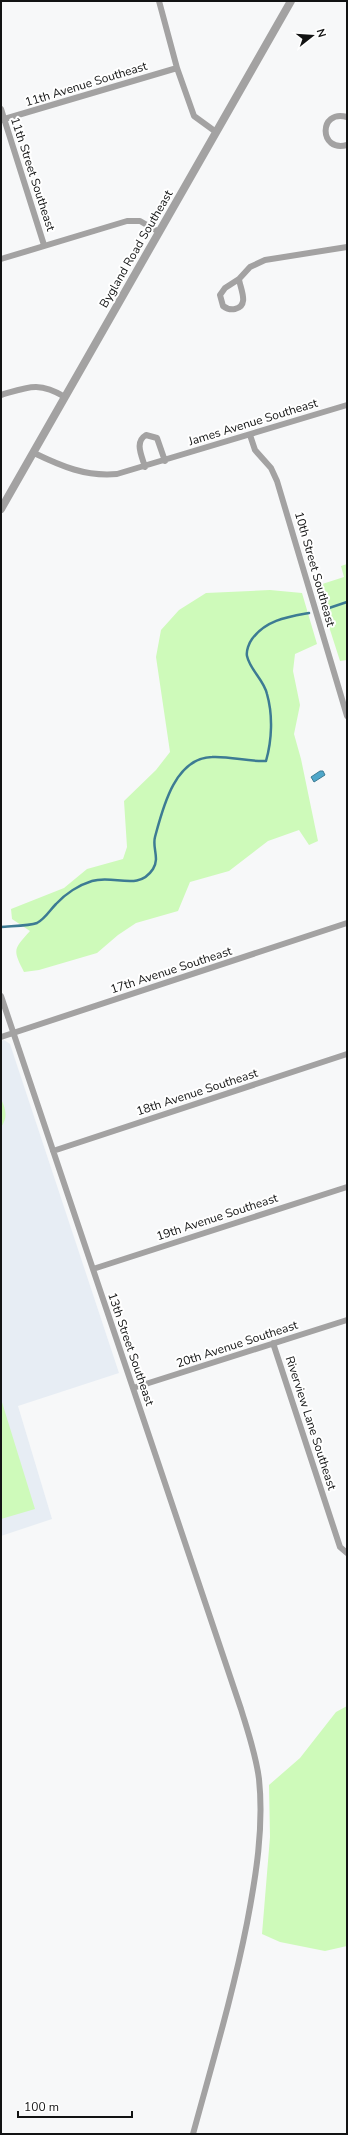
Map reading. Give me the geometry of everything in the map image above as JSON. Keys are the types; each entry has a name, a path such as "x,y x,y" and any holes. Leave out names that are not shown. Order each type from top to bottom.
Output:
{"street":[{"path":"159,1 177,68 194,116 216,132"},
{"name":"Bygland Road Southeast","path":"1,509 291,1"},
{"name":"11th Avenue Southeast","path":"3,120 177,68"},
{"name":"11th Street Southeast","path":"1,109 3,120 44,245"},
{"path":"347,117 342,115 332,118 326,126 325,131 326,136 332,144 337,146 347,145"},
{"path":"1,259 44,245 134,220 148,224 160,232"},
{"path":"239,279 244,295 243,303 238,308 230,310 223,306 220,295 225,288 239,279 250,267 265,260 347,247"},
{"path":"1,395 33,386 40,386 65,397"},
{"name":"James Avenue Southeast","path":"34,452 80,473 94,475 117,474 145,467 347,405"},
{"path":"145,467 139,446 142,437 146,435 157,438 165,461"},
{"name":"10th Street Southeast","path":"250,435 255,450 271,468 277,481 347,716"},
{"name":"17th Avenue Southeast","path":"1,1037 347,923"},
{"name":"13th Street Southeast","path":"1,996 241,1709 259,1779 260,1826 257,1864 241,1952 193,2134"},
{"name":"18th Avenue Southeast","path":"53,1151 347,1054"},
{"name":"19th Avenue Southeast","path":"93,1269 347,1187"},
{"name":"20th Avenue Southeast","path":"133,1388 347,1320"},
{"name":"Riverview Lane Southeast","path":"273,1344 340,1547 347,1553"}],"shaded area":[{"path":"4,1040 10,1044 119,1373 18,1406 52,1519 1,1536 1,1041"}],"green space":[{"path":"347,564 347,660 340,661 316,586 344,577 341,566"},
{"path":"270,590 302,593 317,644 295,654 293,671 300,705 294,734 301,759 318,841 309,845 299,830 268,841 229,871 190,882 178,911 136,923 118,935 97,953 39,970 24,972 16,954 16,950 30,931 12,919 11,909 64,888 87,869 123,859 127,847 124,801 156,770 170,752 156,657 161,630 179,610 206,593"},
{"path":"1,1099 6,1113 5,1120 1,1127"},
{"path":"1,1399 35,1509 1,1519"},
{"path":"347,1706 347,1946 325,1951 280,1942 262,1934 270,1837 269,1785 300,1758 336,1712"}],"water":[{"path":"320,771 323,771 325,775 314,782 311,777"}],"waterway":[{"path":"323,610 347,602"},
{"path":"1,927 37,923 68,893 77,887 92,881 100,879 133,881 140,880 147,876 155,865 156,857 154,841 167,799 180,775 199,759 226,757 253,761 266,761 270,745 271,728 269,702 263,684 247,656 248,647 258,633 270,623 309,613"}]}
